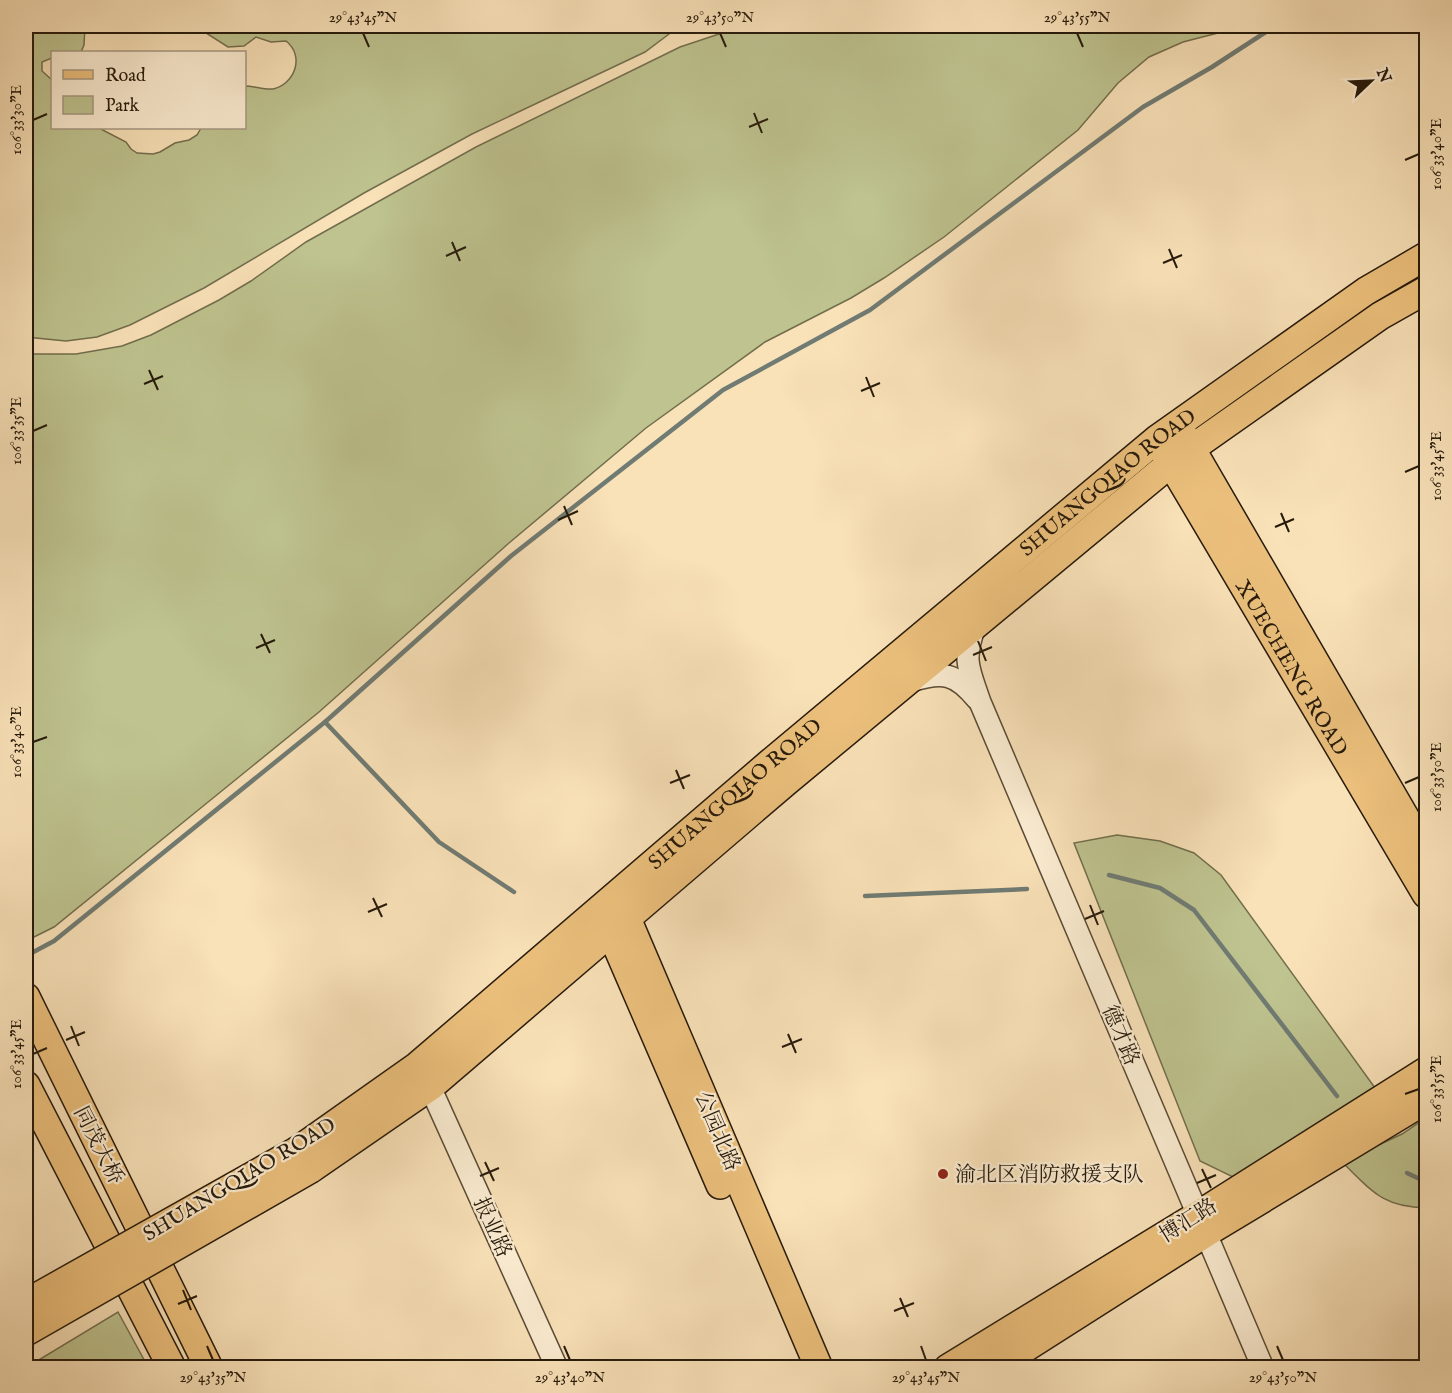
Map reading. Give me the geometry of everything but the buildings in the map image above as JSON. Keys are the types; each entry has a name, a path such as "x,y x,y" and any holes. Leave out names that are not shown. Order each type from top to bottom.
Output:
{"main road":[{"name":"SHUANGQIAO ROAD","path":"26,1332 304,1159 430,1087 540,976 778,772 1167,431 1366,291 1426,256"},
{"name":"SHUANGQIAO ROAD","path":"778,772 907,682 1182,456 1380,316 1426,290"},
{"name":"XUECHENG ROAD","path":"1167,431 1426,853"},
{"name":"XUECHENG ROAD","path":"1182,456 1426,894"},
{"name":"公园北路","path":"613,913 666,1036 800,1368"},
{"name":"SHUANGQIAO ROAD","path":"26,1303 304,1159 417,1065 540,976"},
{"name":"同茂大桥","path":"26,997 209,1368"},
{"name":"公园北路","path":"666,1036 819,1368"},
{"name":"博汇路","path":"994,1368 1426,1071"},
{"name":"同茂大桥","path":"26,1085 172,1368"},
{"name":"博汇路","path":"948,1368 1426,1100"}],"street":[{"name":"德才路","path":"975,626 966,656 980,702 1263,1368"},
{"name":"德才路","path":"907,682 928,676 947,676 967,686 980,702"},
{"name":"报业路","path":"430,1087 557,1368"}],"green space":[{"path":"26,26 85,26 81,51 51,51 51,58 42,62 42,71 51,79 51,129 101,129 126,142 137,153 153,154 175,143 189,140 197,135 200,129 246,129 246,86 273,89 287,82 295,69 295,54 286,41 271,42 256,37 244,46 228,47 195,26 676,26 645,52 472,134 364,193 204,288 130,325 97,337 66,341 26,337"},
{"path":"743,26 994,26 1002,32 1007,26 1245,26 1183,42 1149,57 1118,83 1078,130 944,237 851,298 765,342 646,428 509,543 319,712 54,927 26,941 26,354 76,354 122,346 151,335 219,300 251,281 306,242 476,147 680,47"},
{"path":"1117,835 1160,841 1194,853 1221,875 1378,1092 1237,1179 1200,1161 1074,843"},
{"path":"1426,1118 1426,1208 1388,1201 1370,1189 1342,1162 1402,1134"},
{"path":"118,1312 148,1367 27,1367"}],"waterway":[{"path":"26,956 54,941 325,722 511,556 723,390 870,310 1143,107 1212,67 1275,26"},
{"path":"325,722 439,842 514,892"},
{"path":"1109,875 1160,888 1194,910 1337,1096"},
{"path":"865,896 1027,889"},
{"path":"1407,1173 1426,1182"}],"place":[{"name":"渝北区消防救援支队","path":"943,1174"}]}
